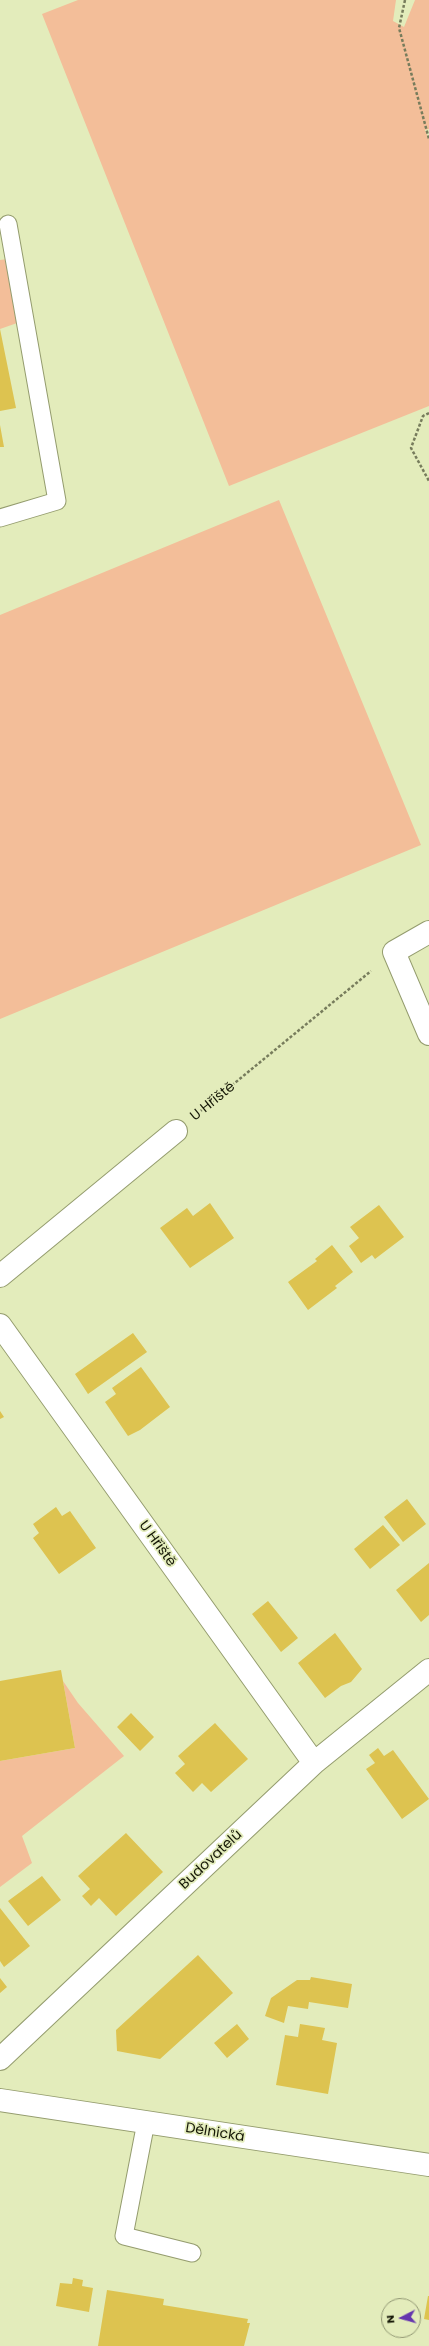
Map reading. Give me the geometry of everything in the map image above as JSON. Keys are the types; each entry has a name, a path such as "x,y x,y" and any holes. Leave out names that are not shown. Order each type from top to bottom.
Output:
{"street":[{"path":"429,932 394,952 429,1034"},
{"name":"U Hřiště","path":"0,1276 176,1131"},
{"name":"U Hřiště","path":"0,1325 314,1763"},
{"name":"Budovatelů","path":"0,2059 314,1763 429,1670"},
{"name":"Dělnická","path":"0,2100 429,2165"}],"lane":[{"path":"0,518 57,501 8,224"},
{"path":"146,2122 124,2236 192,2254"}],"path":[{"path":"405,0 398,28 429,139"},
{"path":"429,413 424,416 411,448 429,481"},
{"name":"U Hřiště","path":"176,1131 394,952"}],"shaded area":[{"path":"78,0 396,0 393,21 404,27 415,0 429,0 429,129 425,130 429,139 429,406 229,486 42,14"},
{"path":"8,259 20,322 0,329 0,260"},
{"path":"279,500 421,845 0,1019 0,615"},
{"path":"63,1681 78,1703 124,1756 22,1836 32,1863 0,1887 0,1761 75,1748"}],"building":[{"path":"0,329 16,408 0,411"},
{"path":"0,425 4,447 0,447"},
{"path":"210,1203 234,1238 190,1268 160,1228 187,1208 193,1216"},
{"path":"379,1205 404,1237 375,1259 372,1255 361,1263 349,1246 359,1238 350,1227"},
{"path":"332,1245 353,1272 335,1286 337,1288 308,1310 288,1282 317,1261 315,1259"},
{"path":"133,1333 147,1352 88,1394 75,1374"},
{"path":"141,1367 170,1407 140,1430 128,1436 105,1402 116,1394 112,1388"},
{"path":"0,1411 4,1417 0,1419"},
{"path":"407,1499 426,1524 403,1542 384,1517"},
{"path":"56,1507 62,1516 70,1511 96,1548 59,1574 33,1538 39,1533 33,1524"},
{"path":"383,1525 400,1545 370,1569 354,1549"},
{"path":"429,1563 429,1615 421,1622 396,1590"},
{"path":"268,1601 298,1638 281,1652 252,1614"},
{"path":"335,1633 362,1669 351,1682 341,1686 325,1698 298,1663"},
{"path":"61,1670 75,1748 0,1761 0,1681"},
{"path":"131,1713 154,1737 140,1751 117,1727"},
{"path":"215,1723 248,1759 211,1792 202,1783 193,1792 175,1773 185,1764 178,1756"},
{"path":"378,1748 384,1756 393,1750 429,1799 402,1819 366,1769 375,1763 369,1755"},
{"path":"126,1833 163,1872 116,1916 99,1898 91,1906 82,1896 90,1889 78,1876"},
{"path":"42,1876 61,1900 28,1926 8,1901"},
{"path":"0,1908 30,1946 4,1967 0,1961"},
{"path":"198,1955 233,1993 160,2059 117,2051 116,2030"},
{"path":"311,1977 352,1984 348,2008 309,2002 308,2009 288,2006 284,2023 265,2016 271,1998 297,1980 310,1980"},
{"path":"0,1978 7,1987 0,1993"},
{"path":"237,2024 249,2039 227,2058 214,2043"},
{"path":"300,2024 325,2028 322,2040 337,2043 328,2094 276,2085 285,2035 298,2037"},
{"path":"73,2278 83,2280 82,2286 93,2288 89,2312 56,2306 60,2283 72,2284"},
{"path":"107,2290 164,2299 163,2305 248,2319 247,2323 250,2323 244,2346 98,2346"},
{"path":"429,2296 429,2320 424,2319"}]}
